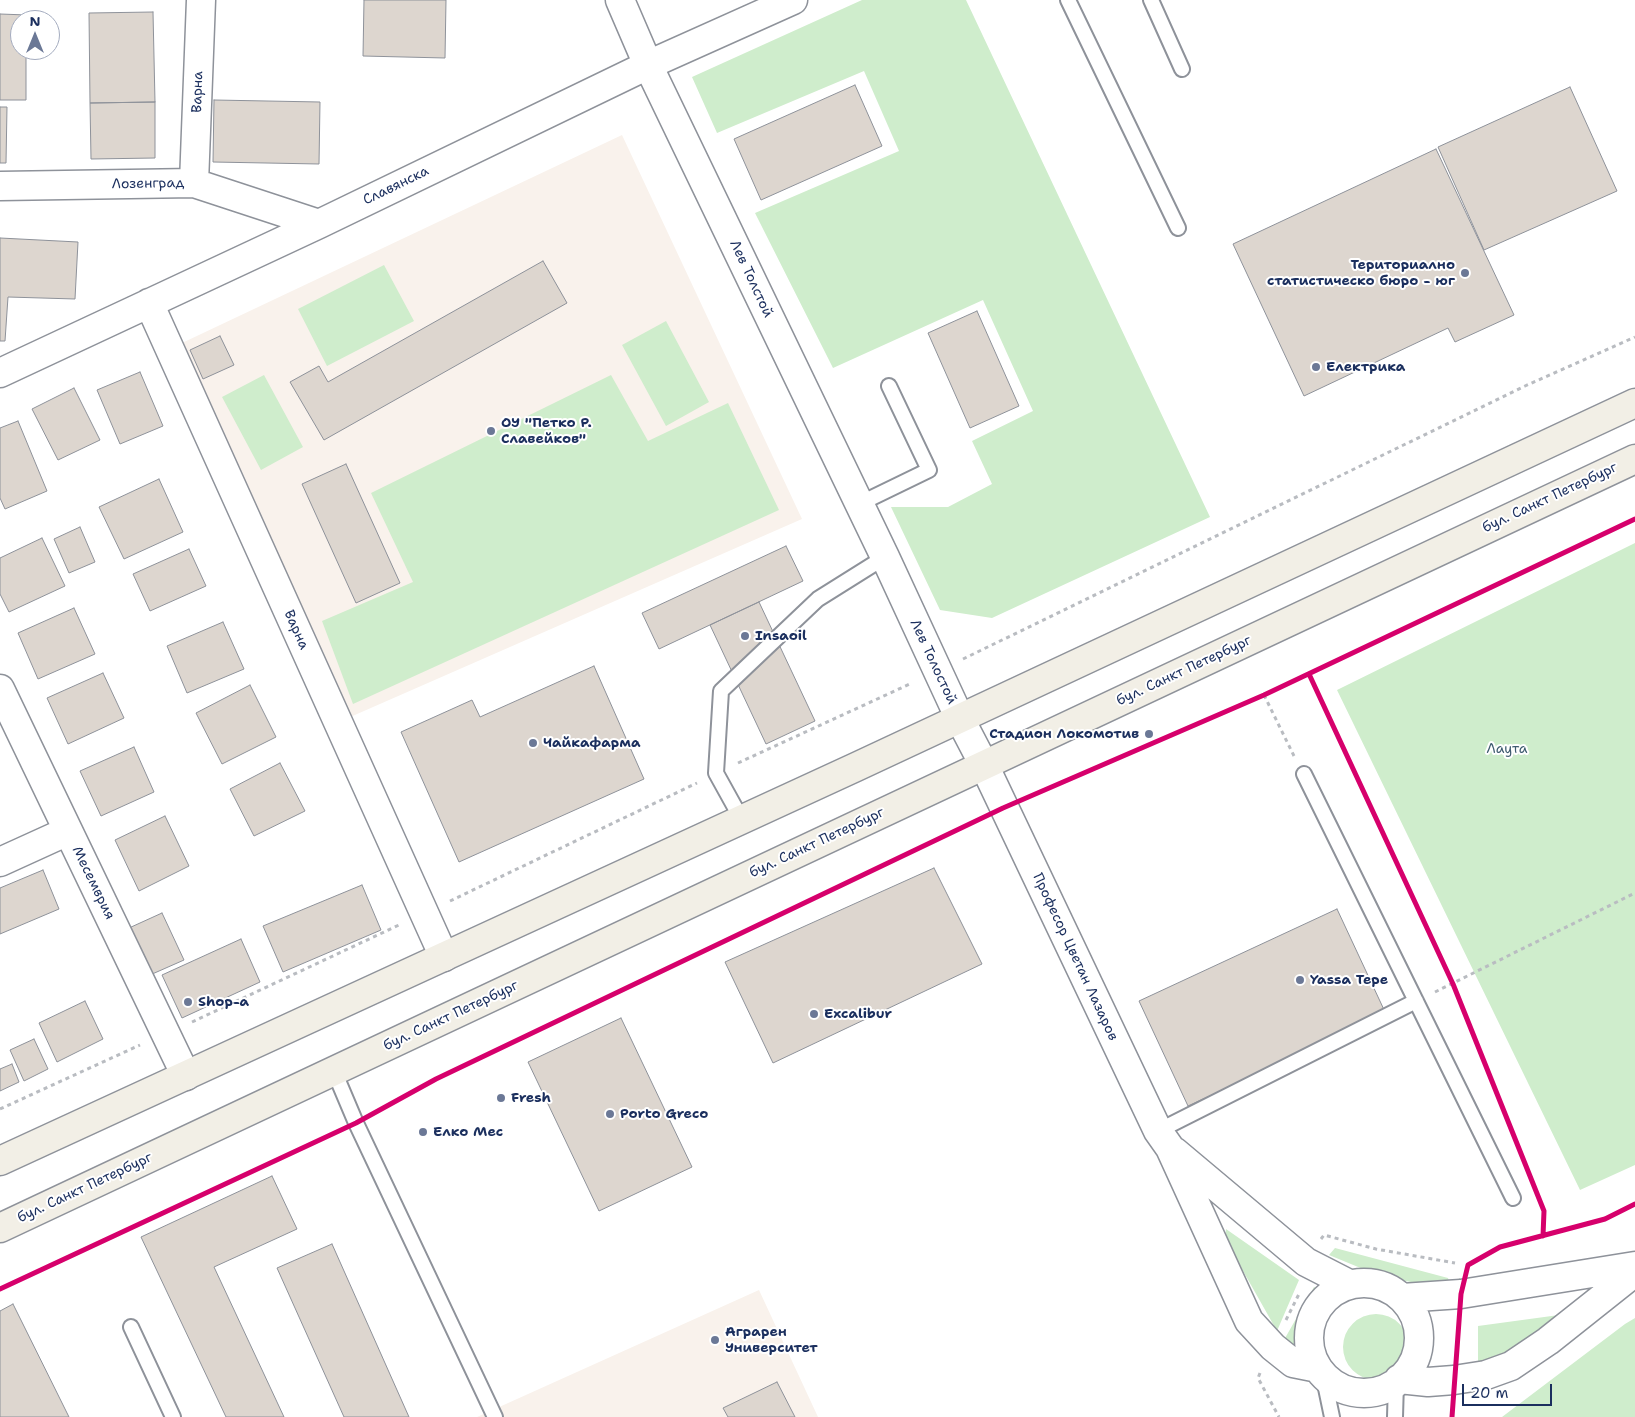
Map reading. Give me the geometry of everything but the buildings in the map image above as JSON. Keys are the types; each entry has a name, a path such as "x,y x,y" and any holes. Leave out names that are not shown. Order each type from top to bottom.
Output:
{"main road":[{"path":"0,1161 960,719 1635,403"},
{"name":"бул. Санкт Петербург","path":"0,1228 1635,459"}],"street":[{"name":"Варна","path":"194,183 201,0"},
{"name":"Лев Толстой","path":"620,0 648,65 885,557"},
{"name":"Славянска","path":"0,373 319,224 648,65 793,0"},
{"name":"Лозенград","path":"0,186 194,183 319,224"},
{"name":"Варна","path":"149,303 444,957"},
{"name":"Лев Толостой","path":"885,557 960,719 984,765"},
{"name":"Месемврия","path":"0,689 186,1076"},
{"name":"Професор Цветан Лазаров","path":"984,765 1249,1321 1274,1347 1293,1363 1320,1371"},
{"path":"0,862 68,831"},
{"name":"Професор Цветан Лазаров","path":"1164,1140 1306,1262 1349,1284"},
{"path":"1402,1298 1461,1294 1635,1266"},
{"path":"1398,1380 1428,1382 1454,1380 1486,1375 1511,1366 1548,1341 1635,1272"},
{"path":"1363,1283 1378,1284 1402,1298 1411,1310 1417,1324 1419,1339 1416,1354 1409,1368 1398,1380 1382,1389 1366,1392 1350,1391 1335,1385 1320,1371 1311,1352 1308,1335 1312,1318 1321,1303 1333,1292 1349,1284 1363,1283"}],"lane":[{"path":"1068,0 1178,228"},
{"path":"1150,0 1182,69"},
{"path":"859,504 929,470 889,386"},
{"path":"742,820 716,773 720,691 818,599 885,557"},
{"path":"1304,774 1513,1198"},
{"path":"1164,1140 1416,1002"},
{"path":"334,1071 356,1123 495,1417"},
{"path":"131,1327 173,1417"},
{"path":"1320,1371 1332,1417"},
{"path":"1395,1417 1398,1380"}],"path":[{"path":"0,1109 423,914 716,773 938,671 1525,386 1635,337"},
{"path":"1255,699 1273,691"},
{"path":"1264,695 1304,774"},
{"path":"1416,1002 1635,893"},
{"path":"1449,975 1456,993"}],"shaded area":[{"name":"ОУ \"Петко Р. Славейков\"","path":"622,135 802,519 348,718 182,343"},
{"name":"Аграрен Университет","path":"759,1290 818,1417 477,1417"}],"green space":[{"path":"862,0 966,0 1210,517 992,618 940,610 891,507 948,507 992,484 972,441 1033,411 983,300 833,368 755,213 899,151 864,71 717,133 692,77"},
{"path":"384,265 414,321 327,366 298,309"},
{"path":"666,321 709,402 666,426 622,345"},
{"path":"264,375 303,447 261,470 222,397"},
{"path":"611,375 648,441 728,403 779,510 353,704 322,621 413,582 371,493"},
{"name":"Лаута","path":"1635,543 1635,1165 1580,1190 1337,690"},
{"path":"1226,1229 1299,1280 1277,1331 1225,1239"},
{"path":"1335,1248 1448,1278 1452,1290 1380,1276 1329,1255"},
{"path":"1314,1287 1325,1292 1307,1317 1301,1348 1284,1340"},
{"path":"1376,1314 1389,1317 1399,1324 1406,1334 1409,1347 1406,1360 1399,1370 1389,1377 1376,1380 1363,1377 1353,1370 1346,1360 1343,1347 1346,1334 1353,1324 1363,1317"},
{"path":"1559,1315 1561,1322 1478,1369 1478,1326"},
{"path":"1635,1318 1635,1417 1502,1417 1625,1324"}],"cycle path":[{"path":"0,1289 356,1123 436,1079 1003,808 1264,695 1635,519"},
{"path":"1309,674 1453,984 1544,1211 1543,1236"},
{"path":"1452,1417 1461,1294 1468,1265 1500,1247 1605,1219 1635,1204"}],"place":[{"name":"Териториално статистическо бюро - юг","path":"1465,273"},
{"name":"Електрика","path":"1316,367"},
{"name":"ОУ \"Петко Р. Славейков\"","path":"491,431"},
{"name":"Insaoil","path":"745,636"},
{"name":"Стадион Локомотив","path":"1149,734"},
{"name":"Чайкафарма","path":"533,743"},
{"name":"Yassa Tepe","path":"1300,980"},
{"name":"Shop-a","path":"188,1002"},
{"name":"Excalibur","path":"814,1014"},
{"name":"Fresh","path":"501,1098"},
{"name":"Porto Greco","path":"610,1114"},
{"name":"Елко Мес","path":"423,1132"},
{"name":"Аграрен Университет","path":"715,1340"}]}
